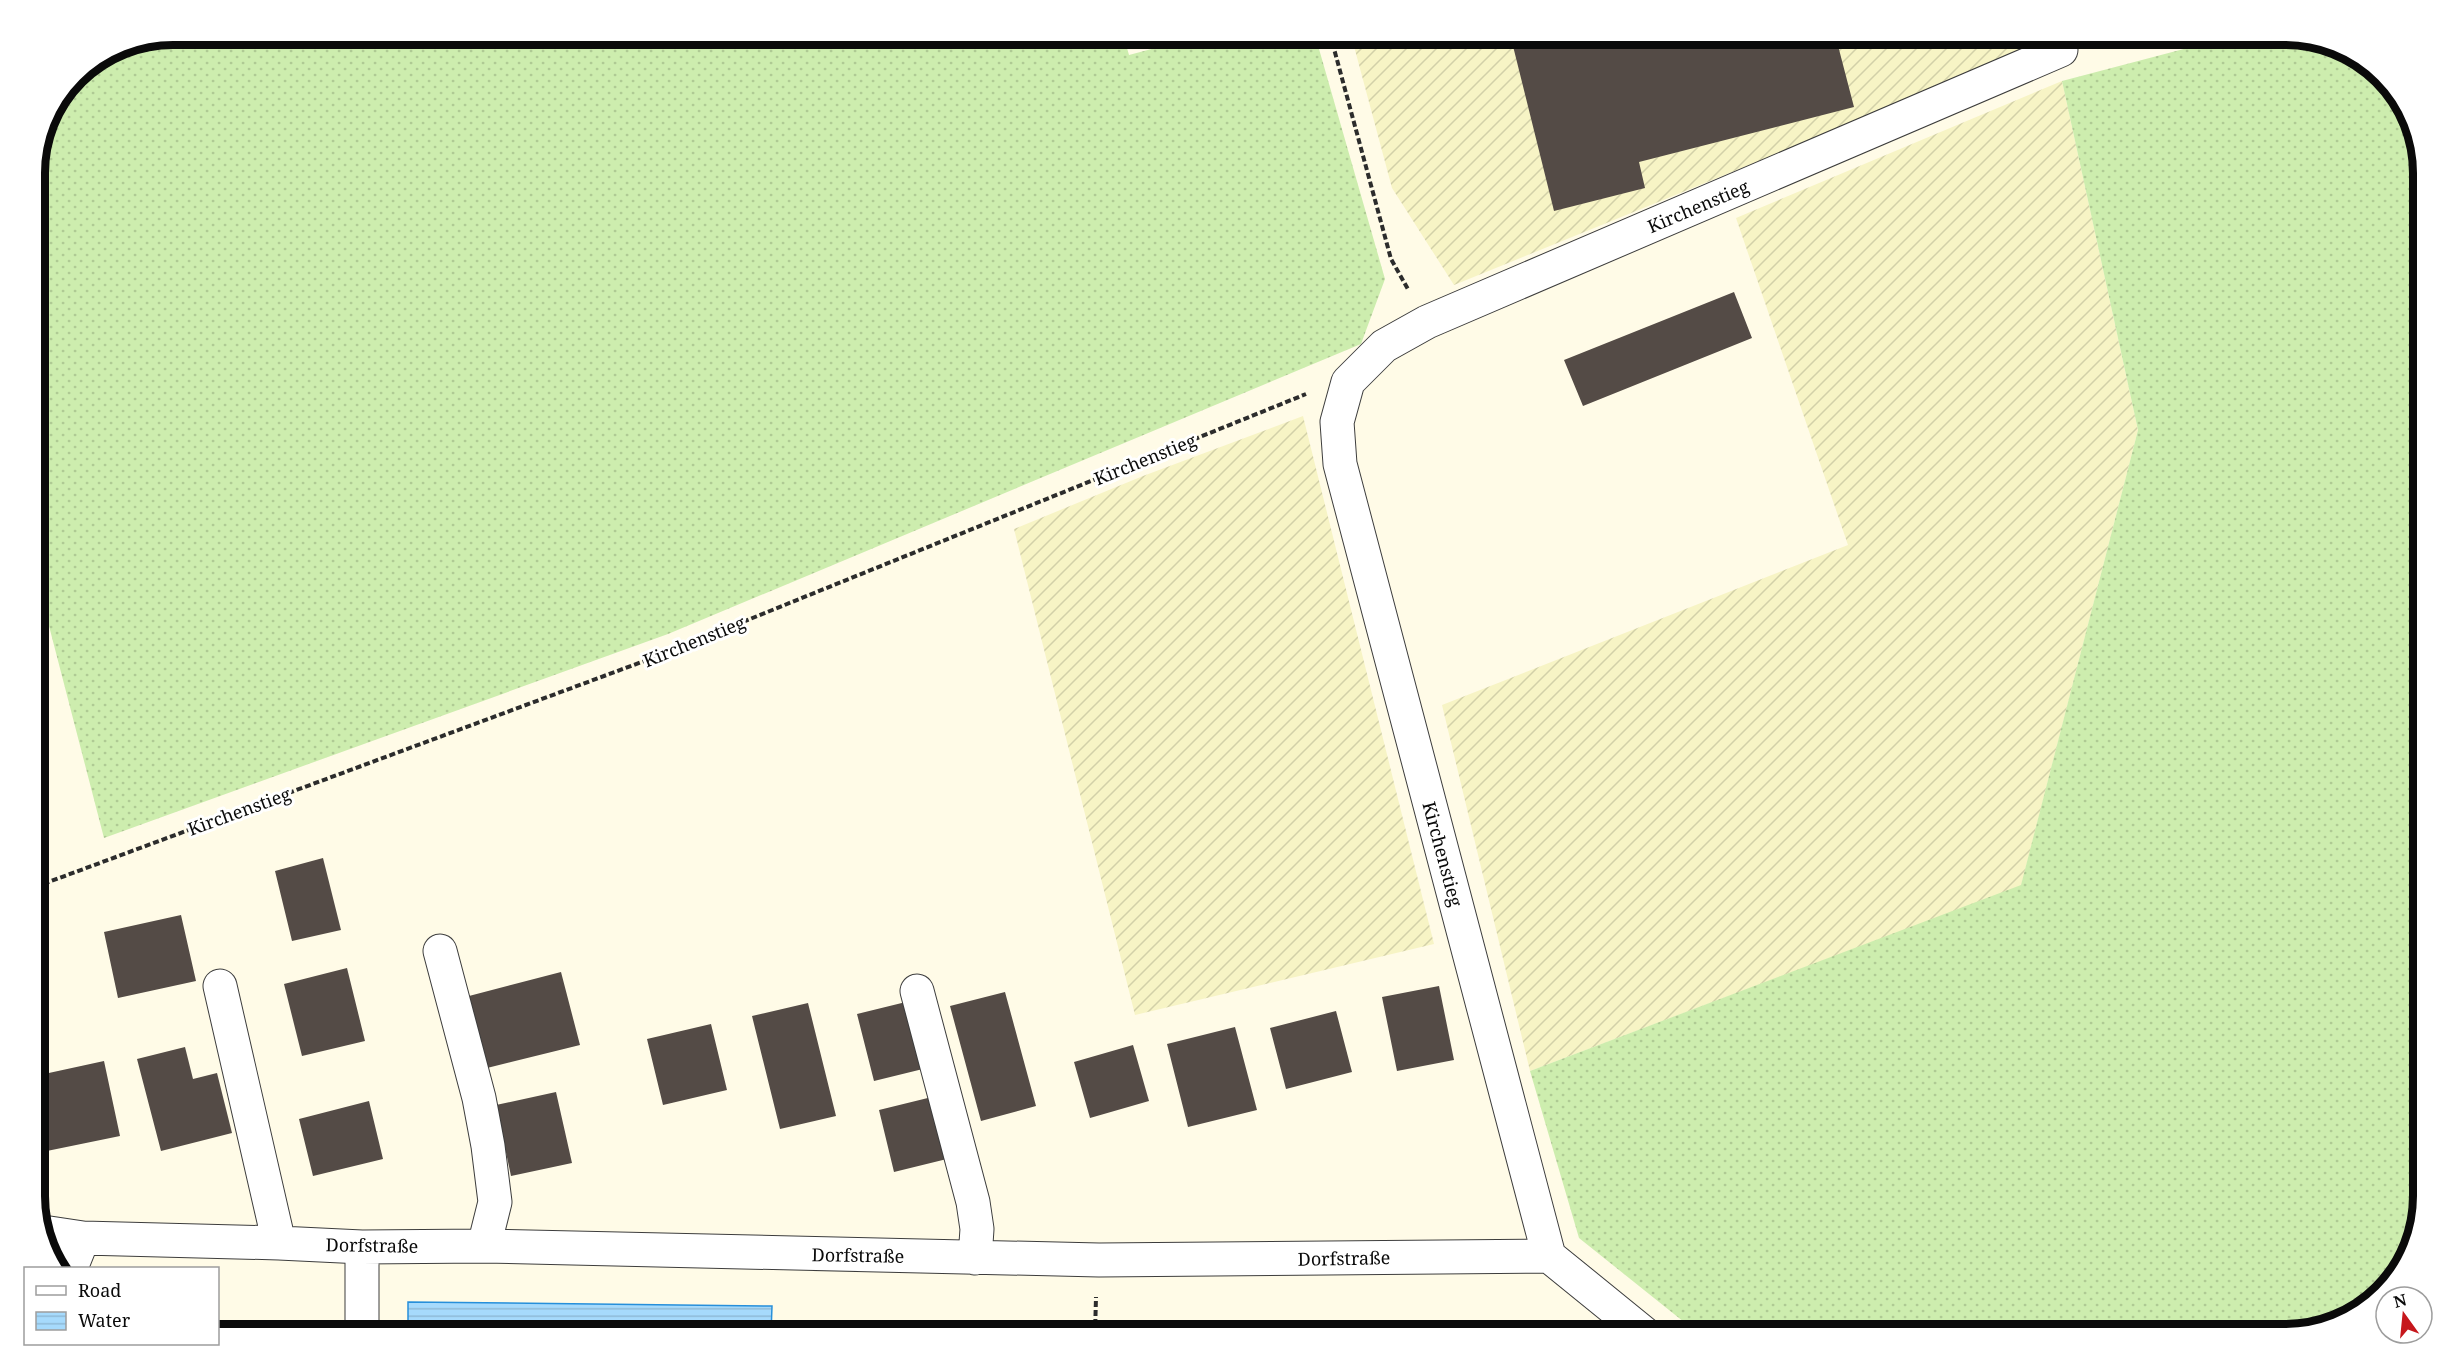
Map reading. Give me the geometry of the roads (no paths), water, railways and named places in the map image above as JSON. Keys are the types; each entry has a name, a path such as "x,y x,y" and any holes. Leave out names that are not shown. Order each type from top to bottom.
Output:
{"street":[{"name":"Kirchenstieg","path":"1549,1256 1340,464 1337,422 1347,382 1384,346 1427,322 2061,50"},
{"path":"440,951 479,1098 488,1146 495,1202 484,1246"},
{"path":"220,986 279,1242"},
{"path":"917,991 973,1202 977,1229 975,1258"},
{"name":"Dorfstraße","path":"51,1233 83,1238 279,1242 362,1247 484,1246 975,1258 1111,1260 1549,1256"},
{"path":"73,1267 83,1238"},
{"path":"362,1247 362,1324"},
{"path":"1549,1256 1632,1324"}],"water":[{"path":"408,1302 772,1306 771,1324 408,1324"}]}
